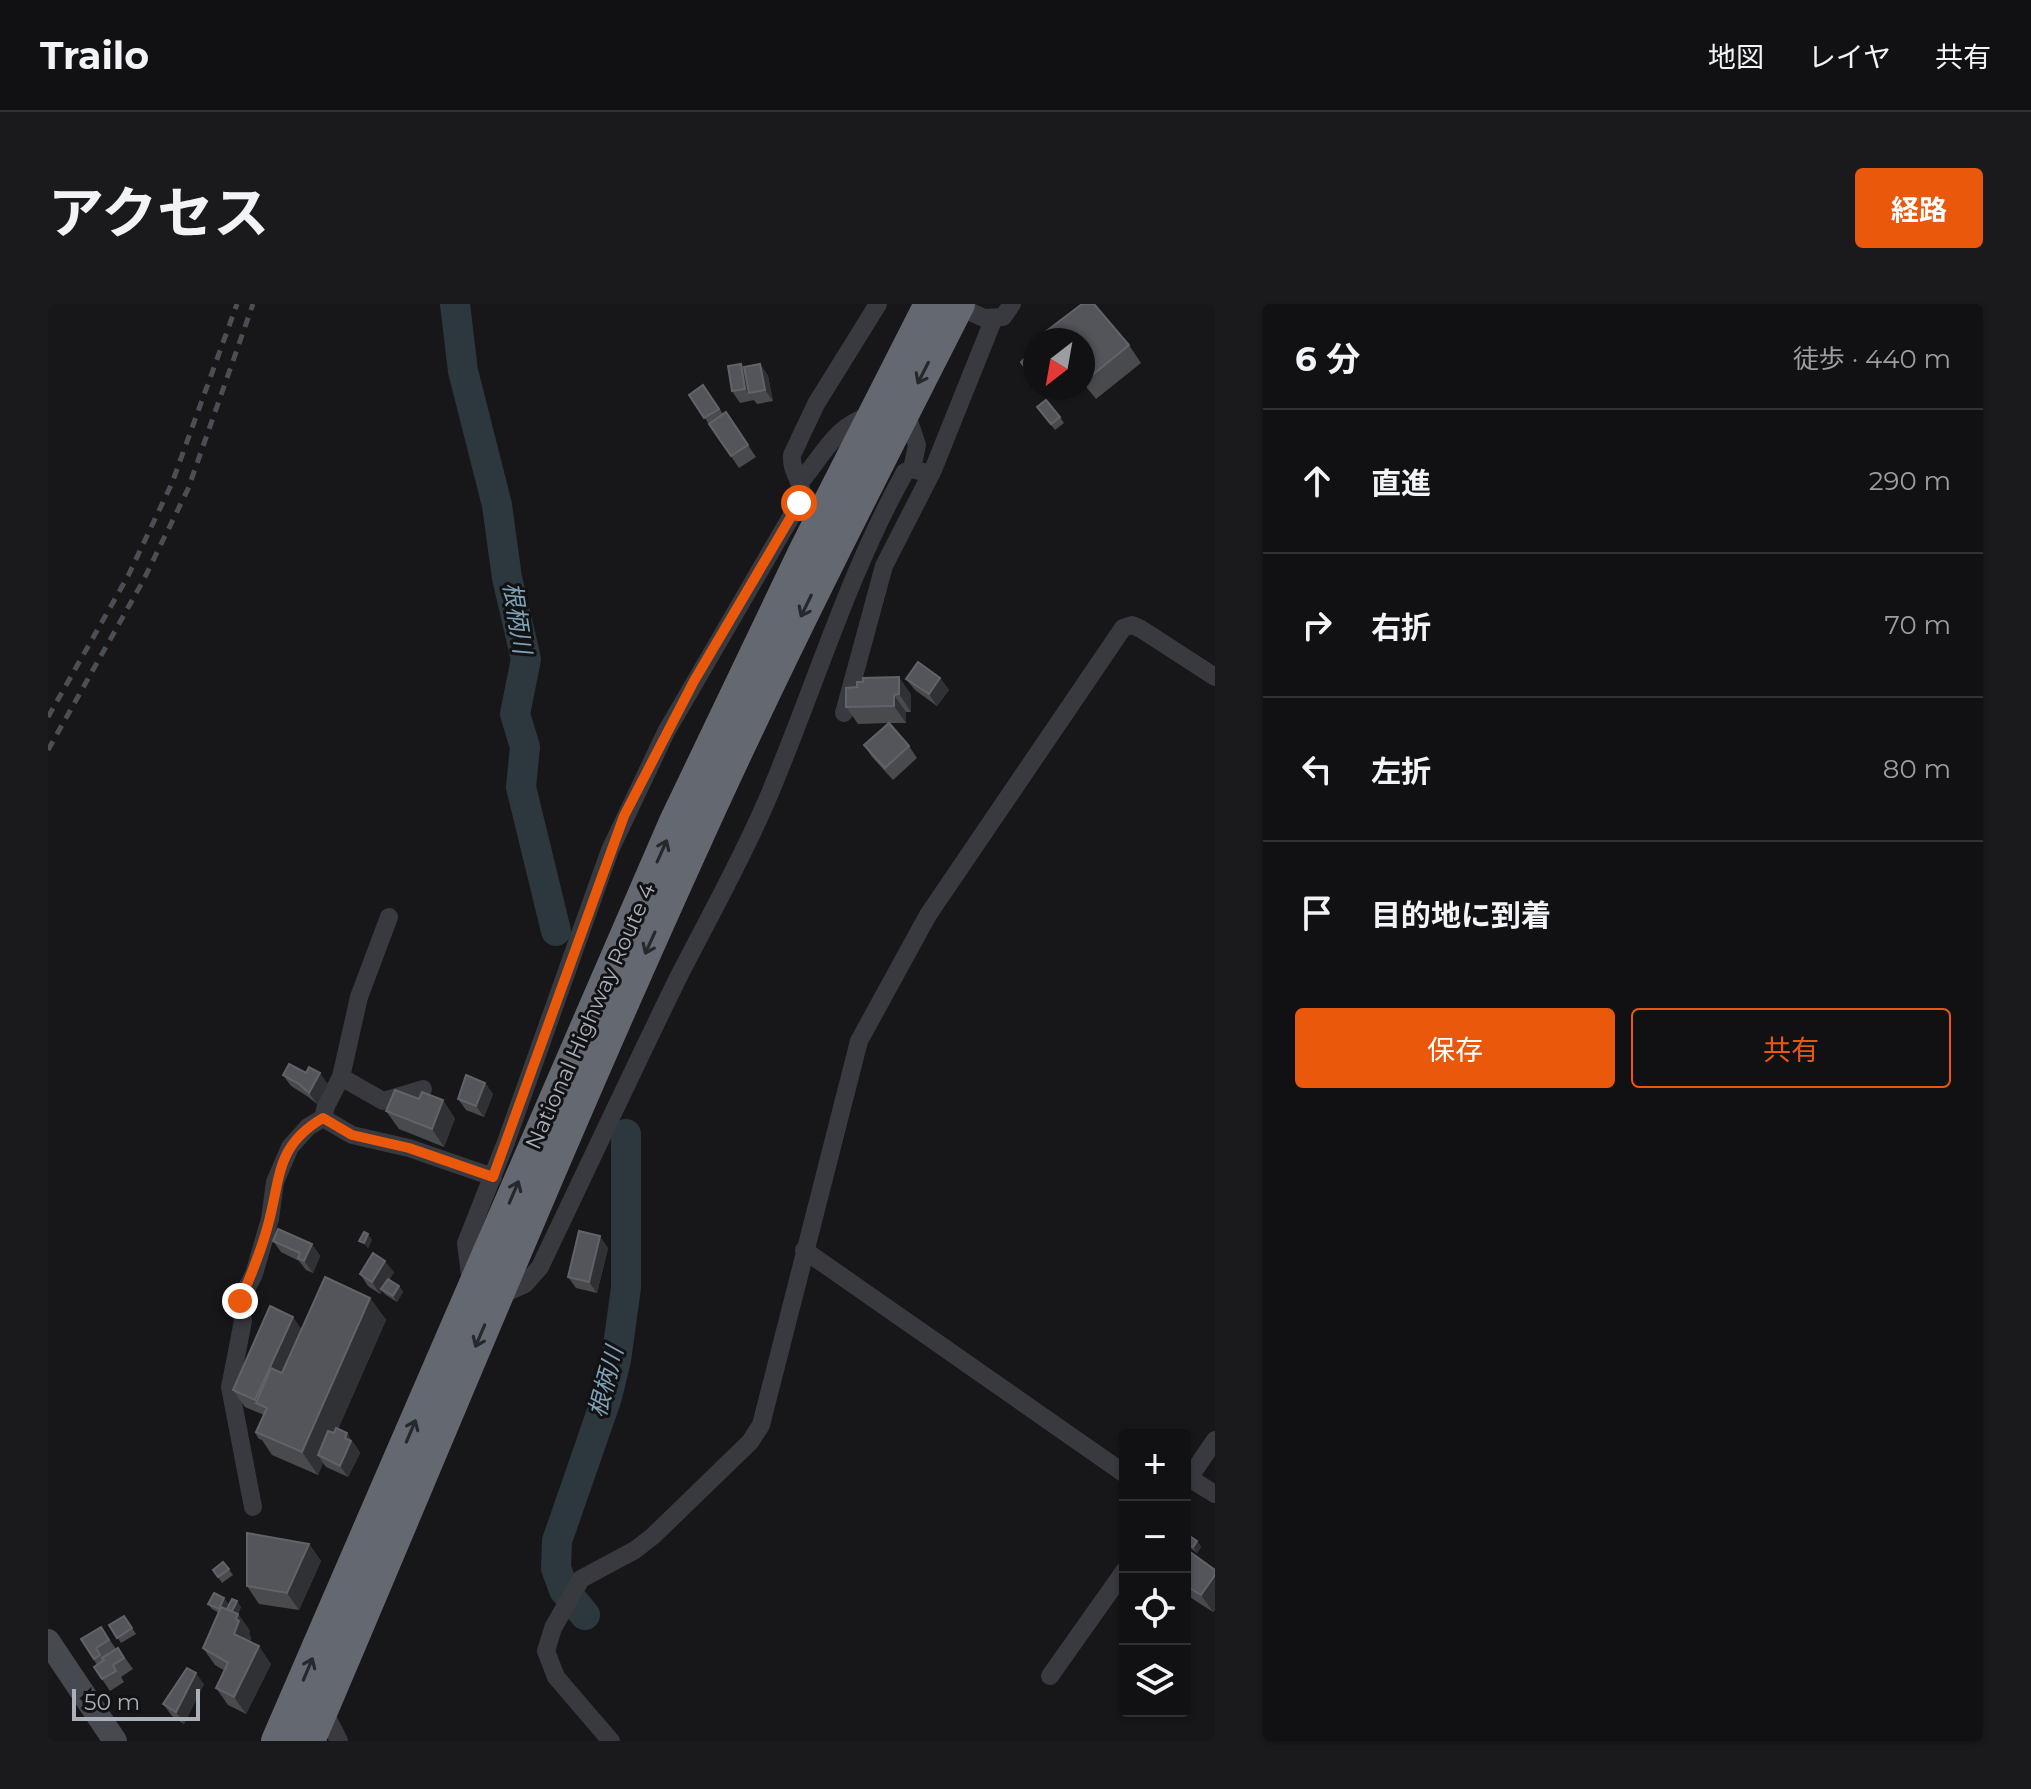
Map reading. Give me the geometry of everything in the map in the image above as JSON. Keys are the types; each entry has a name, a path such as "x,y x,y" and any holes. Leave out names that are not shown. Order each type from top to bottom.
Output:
{"highway":[{"name":"National Highway Route 4","path":"277,1741 703,824 826,565 905,409 949,305"},
{"name":"National Highway Route 4","path":"309,1741 484,1293 674,824 872,415 949,305"}],"street":[{"path":"801,481 791,464 792,455 816,404 878,304"},
{"path":"949,305 984,318 994,318 1003,317 1012,304"},
{"path":"844,713 884,566 931,474 994,318"},
{"path":"905,409 917,445 912,469"},
{"path":"872,415 854,420 836,434 801,481 799,503 666,732 619,827 493,1177 466,1243 484,1293 525,1284 540,1267 645,1046 749,840 866,544 905,472 912,469 931,474"},
{"path":"611,1741 556,1677 546,1651 553,1628 581,1579 653,1536 750,1442 768,1405 851,1060 877,1002 928,915 1102,654 1123,628 1132,625 1215,677"},
{"path":"253,1507 230,1387 243,1321 240,1301 254,1274 270,1219 275,1182 290,1147 308,1127 323,1118 341,1077 359,997 389,917"},
{"path":"341,1077 383,1101 423,1089"},
{"path":"323,1118 352,1135 409,1148 493,1177"},
{"path":"804,1250 1119,1470"},
{"path":"1191,1475 1215,1440"},
{"path":"1191,1483 1215,1494"},
{"path":"1050,1676 1123,1573"},
{"path":"49,1645 115,1741"},
{"path":"323,1709 339,1741"}],"building":[{"path":"1082,304 1094,304 1129,345 1095,373 1095,328 1051,328"},
{"path":"741,364 745,389 732,391 728,366"},
{"path":"760,364 765,390 749,393 744,367"},
{"path":"703,385 719,409 704,418 689,395"},
{"path":"1046,400 1060,417 1051,424 1037,407"},
{"path":"726,412 748,445 731,456 709,424"},
{"path":"918,662 940,678 929,694 906,679"},
{"path":"899,677 899,694 894,695 894,706 846,707 846,688 857,687 857,682 863,682 863,678"},
{"path":"889,723 909,746 885,768 864,745"},
{"path":"289,1064 306,1073 309,1067 320,1073 309,1093 283,1075"},
{"path":"466,1075 485,1083 476,1106 458,1099"},
{"path":"395,1090 419,1099 422,1092 443,1100 432,1129 386,1111"},
{"path":"278,1229 312,1244 304,1261 298,1258 300,1253 273,1241"},
{"path":"579,1231 600,1236 589,1282 568,1277"},
{"path":"364,1232 368,1234 364,1243 359,1241"},
{"path":"373,1253 385,1261 372,1282 360,1274"},
{"path":"325,1277 370,1298 302,1452 256,1432 267,1408 256,1403 271,1368 282,1373"},
{"path":"388,1279 399,1286 393,1296 381,1289"},
{"path":"270,1306 293,1317 255,1400 233,1390"},
{"path":"336,1428 347,1433 345,1438 351,1441 340,1466 318,1455 328,1431 334,1433"},
{"path":"247,1533 309,1544 287,1593 247,1586"},
{"path":"1191,1553 1215,1570 1215,1575 1201,1595 1191,1589"},
{"path":"223,1562 229,1569 218,1577 213,1570"},
{"path":"214,1593 224,1598 219,1609 208,1604"},
{"path":"232,1599 237,1601 232,1611 227,1609"},
{"path":"221,1607 238,1614 234,1634 259,1646 234,1697 216,1688 228,1663 203,1648"},
{"path":"124,1616 132,1628 117,1638 109,1625"},
{"path":"101,1627 109,1640 96,1648 100,1655 94,1659 81,1639"},
{"path":"118,1648 124,1658 113,1665 116,1671 102,1679 94,1667"},
{"path":"187,1668 196,1673 176,1712 163,1704"}],"waterway":[{"name":"根柄川","path":"455,304 463,371 497,505 507,578 526,659 515,714 525,747 521,787 556,931"},
{"name":"根柄川","path":"585,1615 564,1590 556,1568 557,1541 607,1397 616,1360 626,1288 626,1134"}],"railway":[{"path":"48,717 128,576 172,483 237,304"},
{"path":"48,750 143,581 188,489 253,304"}],"route":[{"path":"240,1301 254,1274 270,1219 275,1182 290,1147 308,1127 323,1118 352,1135 409,1148 493,1177 624,816 694,681 799,503"}]}
